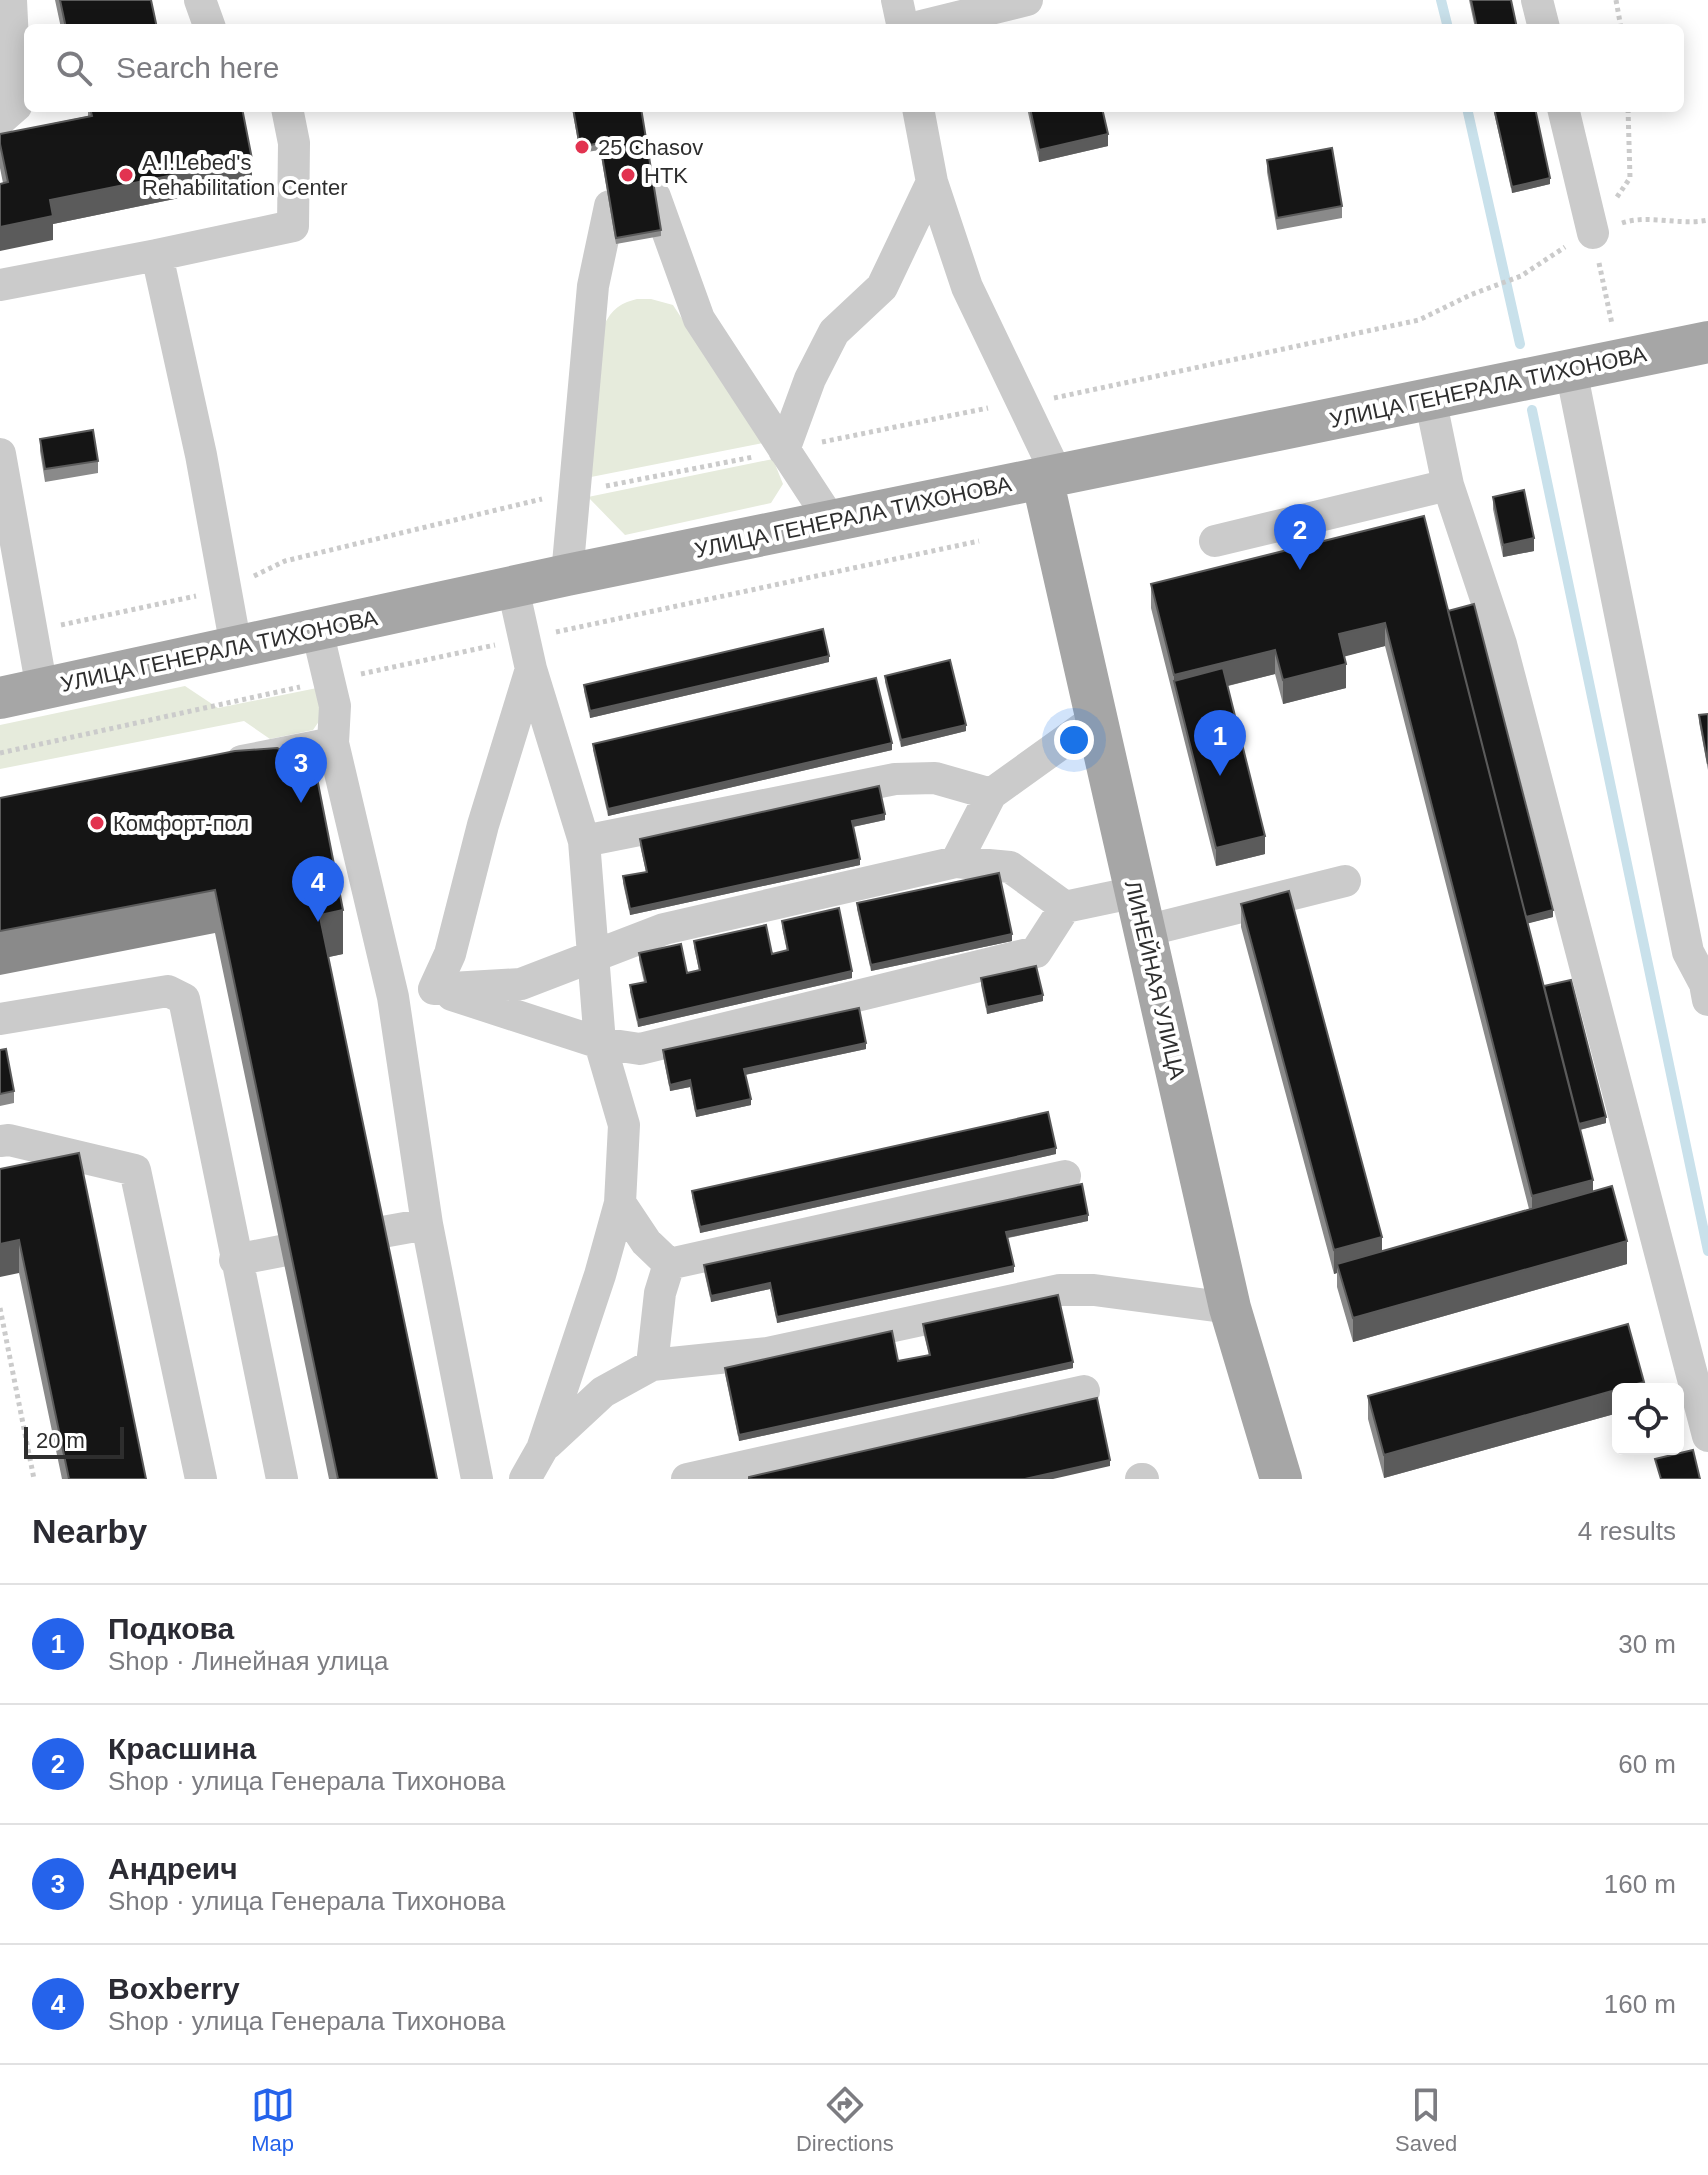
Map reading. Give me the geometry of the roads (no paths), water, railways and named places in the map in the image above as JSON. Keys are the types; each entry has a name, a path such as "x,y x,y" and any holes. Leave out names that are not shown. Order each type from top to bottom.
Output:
{"main road":[{"name":"УЛИЦА ГЕНЕРАЛА ТИХОНОВА","path":"0,698 567,575 1708,342"},
{"name":"ЛИНЕЙНАЯ УЛИЦА","path":"1050,476 1094,720 1230,1308 1281,1479"}],"street":[{"path":"0,120 16,106 11,0"},
{"path":"200,0 209,24"},
{"path":"897,0 902,24"},
{"path":"929,24 1027,0"},
{"path":"1537,0 1543,24"},
{"path":"0,285 293,226 294,143 288,112"},
{"name":"ЛИНЕЙНАЯ УЛИЦА","path":"919,112 932,182 967,287 1023,402 1050,476"},
{"path":"1564,112 1593,233"},
{"path":"784,450 810,379 834,332 882,287 932,182"},
{"path":"655,197 699,319 831,521"},
{"path":"567,575 593,286 610,206"},
{"path":"157,255 201,455 236,647"},
{"path":"1571,370 1688,952 1705,984 1708,1000"},
{"path":"1430,398 1448,485 1501,644 1708,1436"},
{"path":"0,454 42,689"},
{"path":"1215,541 1448,485"},
{"path":"513,588 531,669 584,841 600,1043 624,1125 620,1203 574,1362 542,1449 525,1479"},
{"path":"317,630 335,706 333,743 393,997 427,1224 477,1479"},
{"path":"434,989 450,954 483,825 531,669"},
{"path":"956,862 991,794 1094,720"},
{"path":"215,766 333,743"},
{"path":"584,841 895,779 935,778 991,794"},
{"path":"393,997 434,989 521,984 664,929 956,862 1010,867 1065,907 1140,912 1345,881"},
{"path":"434,989 600,1043 640,1049 1036,952 1065,907"},
{"path":"0,1019 168,991 184,999 282,1479"},
{"path":"0,1141 9,1140 135,1170 201,1479"},
{"path":"669,1264 1065,1176"},
{"path":"620,1203 646,1242 669,1264"},
{"path":"377,1233 427,1224"},
{"path":"235,1260 281,1251"},
{"path":"652,1365 660,1293 669,1264"},
{"path":"542,1449 603,1392 652,1365 768,1353 1060,1290 1094,1290 1230,1308"},
{"path":"687,1479 1084,1391"}],"waterway":[{"path":"1441,0 1447,24"},
{"path":"1468,112 1520,344"},
{"path":"1532,410 1708,1251"}],"place":[{"name":"25 Chasov","path":"582,147"},
{"name":"A.I.Lebed's Rehabilitation Center","path":"126,175"},
{"name":"HTK","path":"628,175"},
{"name":"Красшина","path":"1300,570"},
{"name":"Подкова","path":"1220,776"},
{"name":"Андреич","path":"301,803"},
{"name":"Комфорт-пол","path":"97,823"},
{"name":"Boxberry","path":"318,922"}]}
